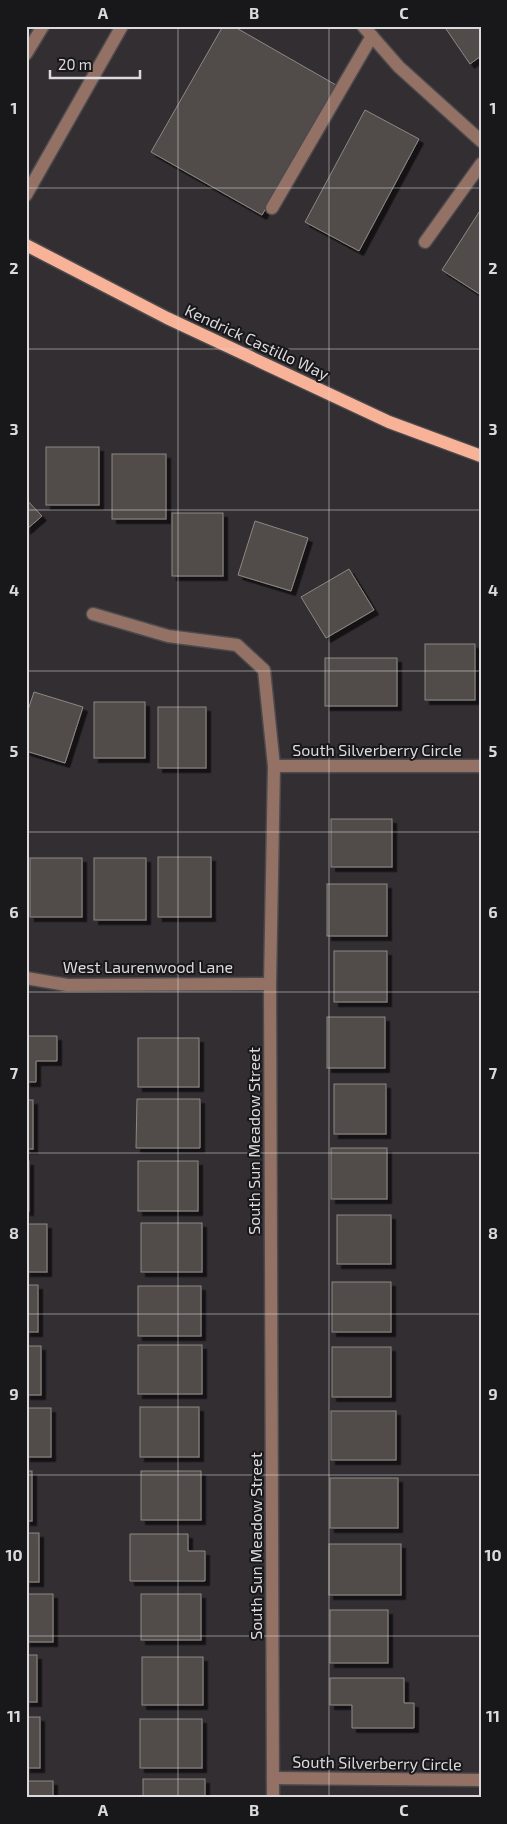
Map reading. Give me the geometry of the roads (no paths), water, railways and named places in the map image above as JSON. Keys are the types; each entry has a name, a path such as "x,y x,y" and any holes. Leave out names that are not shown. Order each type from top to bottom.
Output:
{"main road":[{"name":"Kendrick Castillo Way","path":"26,244 167,318 389,422 481,456"}],"street":[{"path":"26,54 42,26"},
{"path":"26,195 122,26"},
{"path":"363,26 399,67 481,141"},
{"path":"272,208 372,36"},
{"path":"425,242 481,164"},
{"name":"South Sun Meadow Street","path":"93,614 168,636 238,645 264,670 274,766 270,984 273,1798"},
{"name":"South Silverberry Circle","path":"274,766 481,766"},
{"name":"West Laurenwood Lane","path":"26,978 67,984 270,984"},
{"name":"South Silverberry Circle","path":"273,1778 481,1780"}]}
